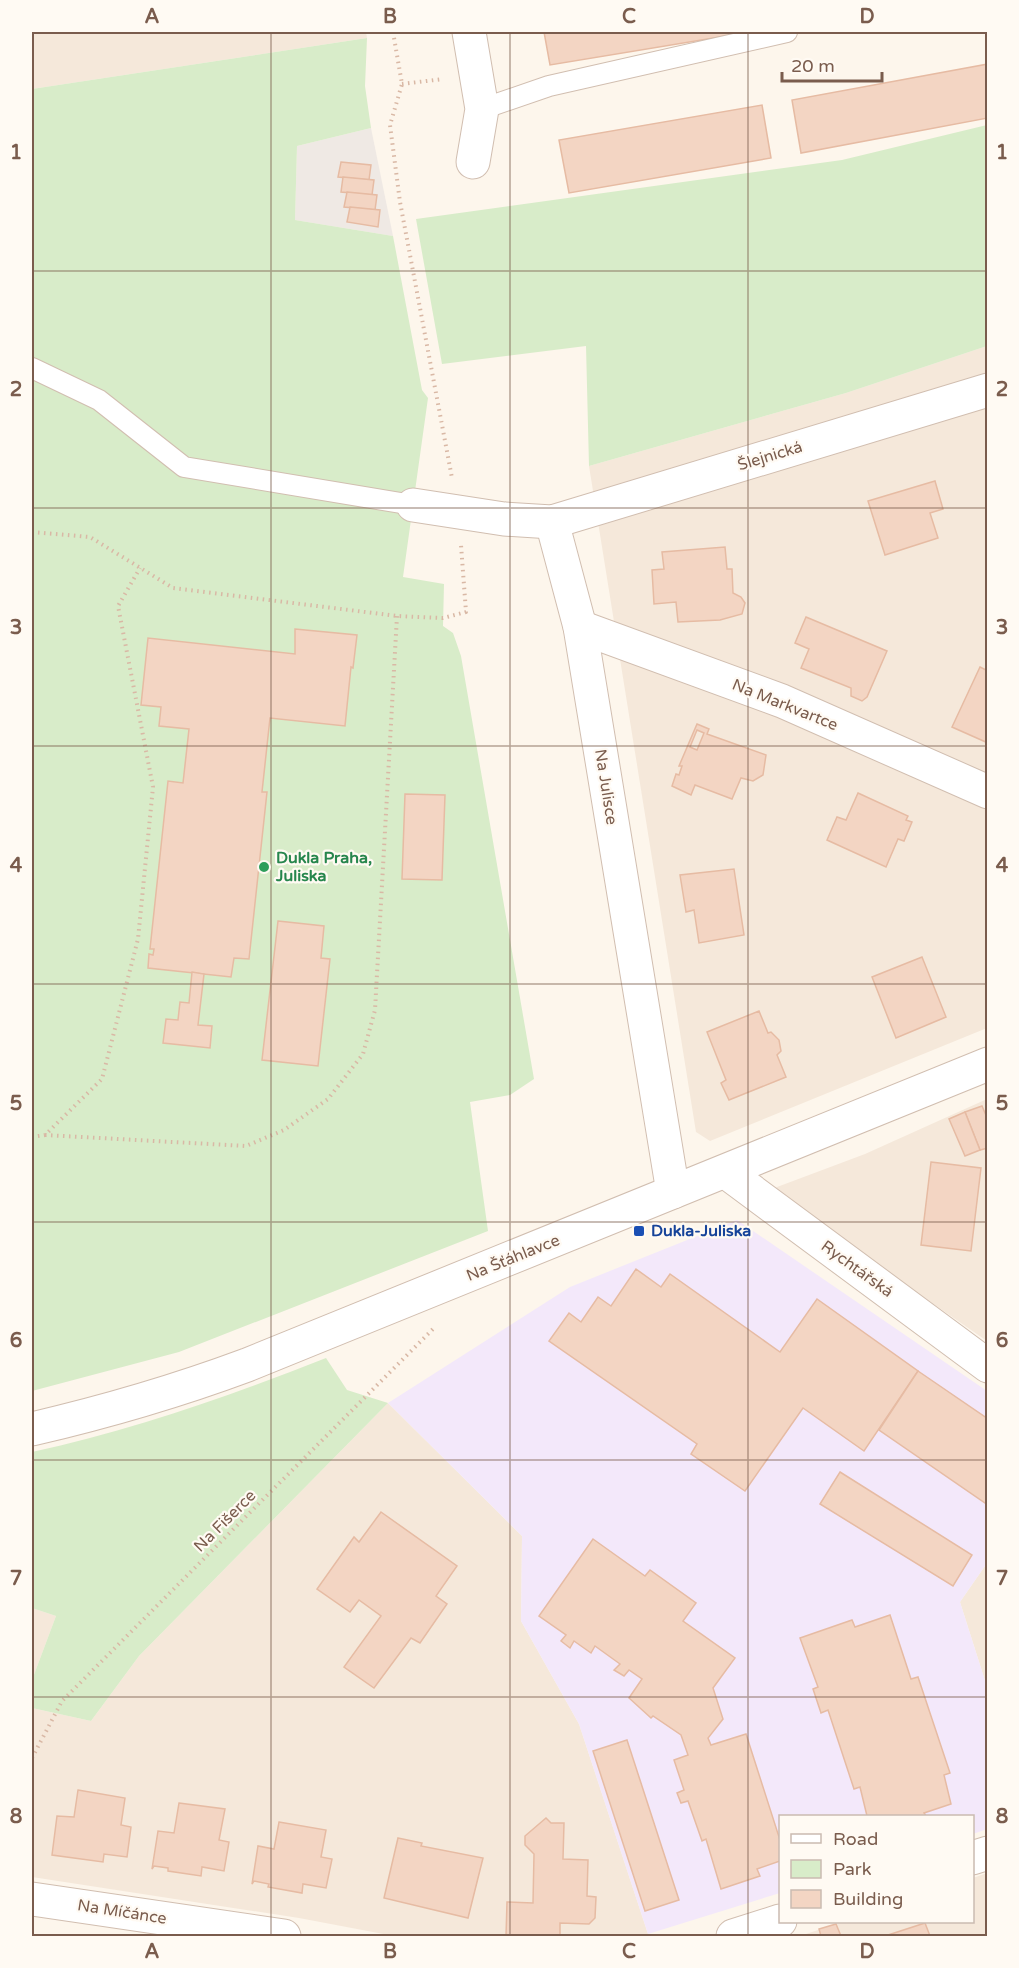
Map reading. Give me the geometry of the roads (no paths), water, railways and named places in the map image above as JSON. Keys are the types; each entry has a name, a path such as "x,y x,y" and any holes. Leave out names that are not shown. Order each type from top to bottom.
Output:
{"street":[{"path":"469,32 482,109 473,162"},
{"name":"Šlejnická","path":"552,522 987,390"},
{"path":"413,505 552,522"},
{"name":"Na Julisce","path":"552,522 580,627 674,1192"},
{"name":"Na Markvartce","path":"580,627 782,702 987,792"},
{"name":"Na Šťáhlavce","path":"32,1429 182,1389 247,1365 726,1173 987,1064"},
{"name":"Rychtářská","path":"726,1173 987,1366"},
{"name":"Na Míčánce","path":"32,1899 284,1936"},
{"path":"733,1936 779,1921"}],"lane":[{"path":"482,109 549,86 787,32"},
{"path":"32,368 99,400 184,467 413,505"}],"place":[{"name":"Dukla Praha, Juliska","path":"264,867"},
{"name":"Dukla-Juliska","path":"639,1231"}]}
